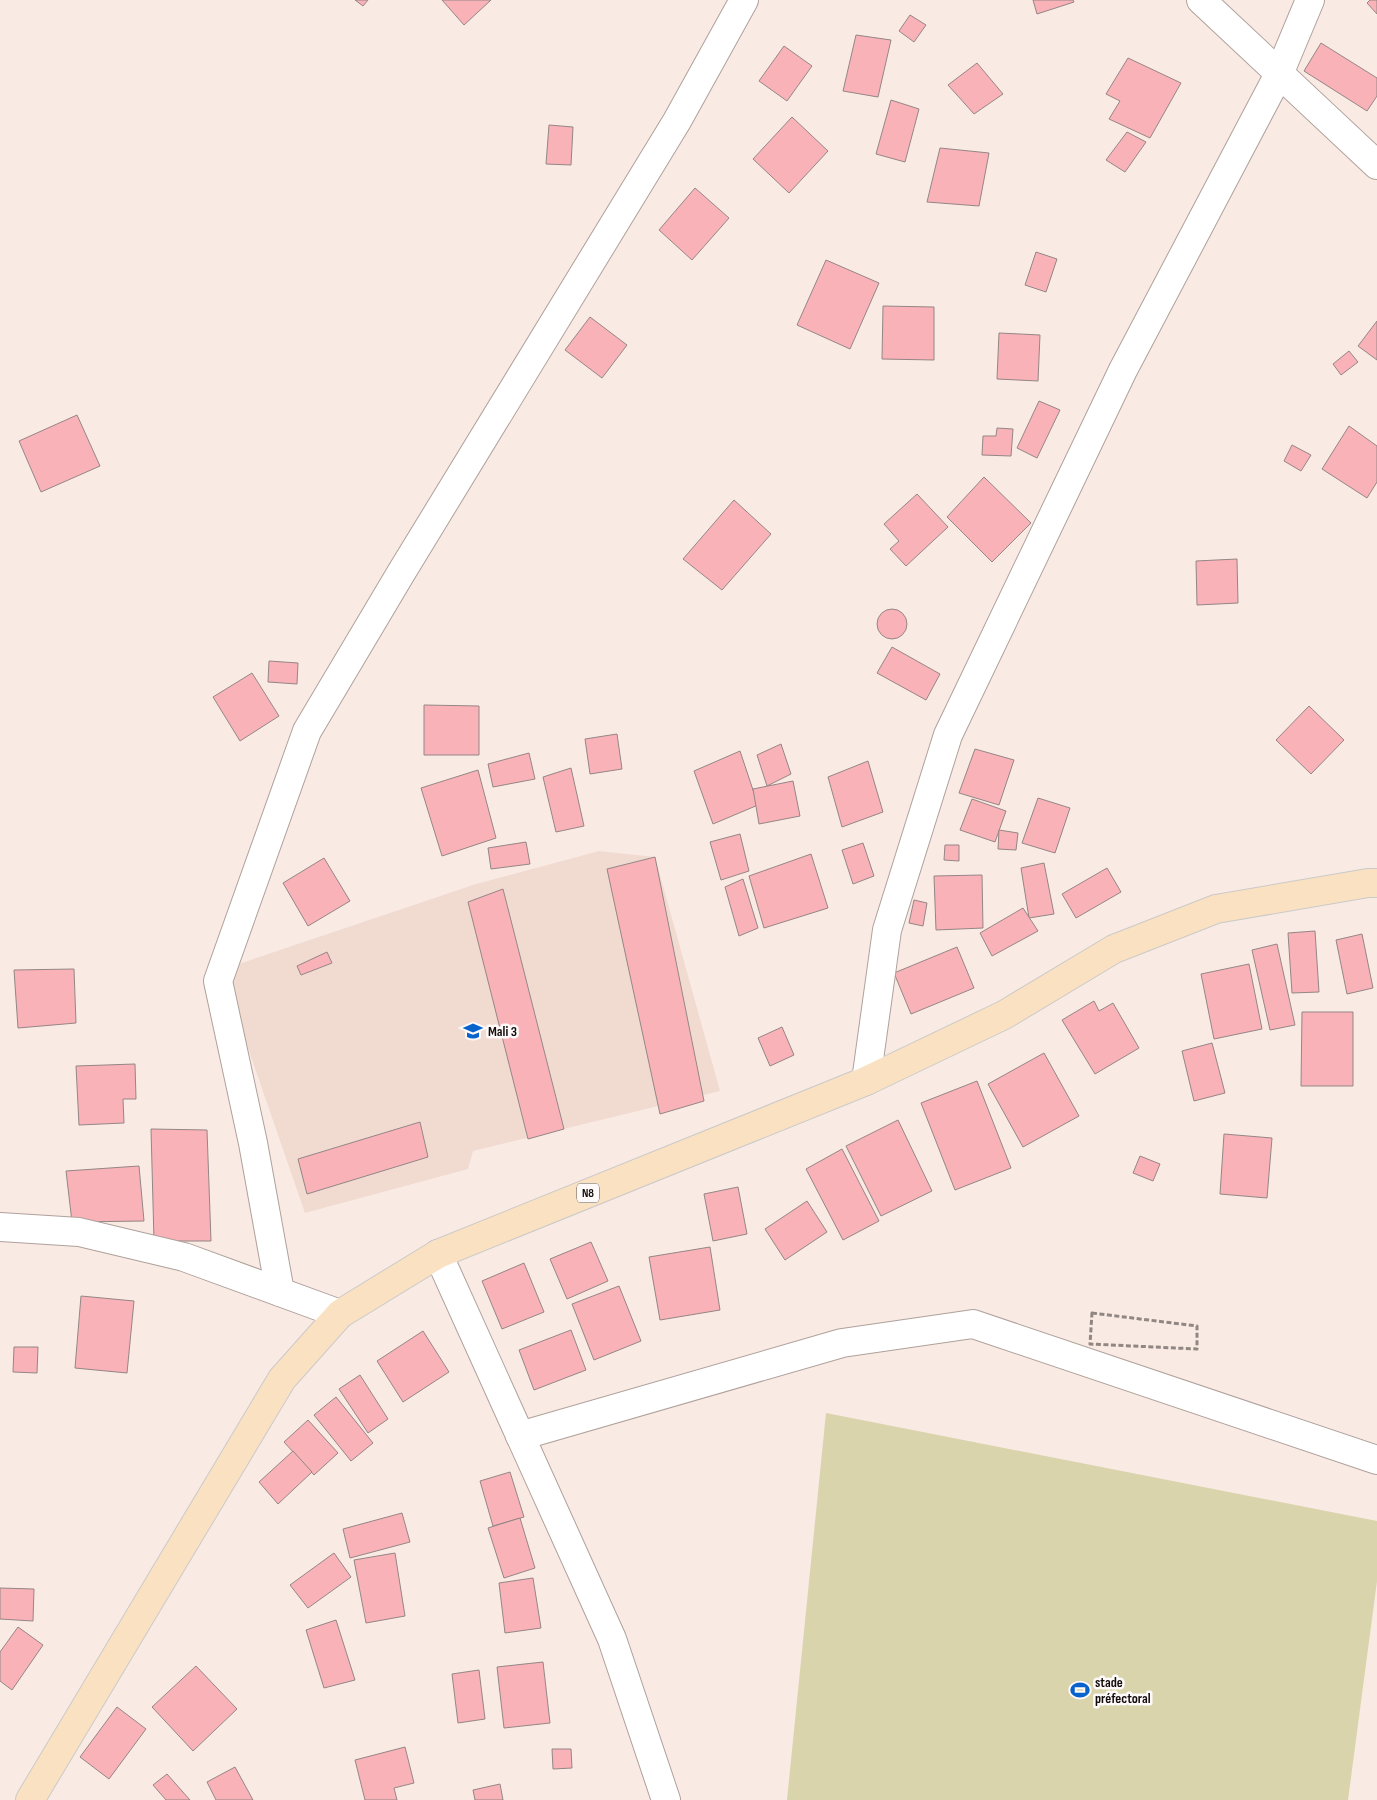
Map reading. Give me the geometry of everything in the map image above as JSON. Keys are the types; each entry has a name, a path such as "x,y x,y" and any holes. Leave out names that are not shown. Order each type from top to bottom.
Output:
{"main road":[{"name":"N8","path":"30,1800 282,1379 340,1314 438,1254 866,1081 1004,1015 1114,949 1216,908 1374,877"}],"street":[{"path":"280,1292 253,1143 218,981 306,731 677,121 744,0"},
{"path":"1201,0 1377,164"},
{"path":"866,1081 887,930 948,735 1123,370 1279,74 1310,0"},
{"path":"0,1227 78,1232 184,1257 340,1314"},
{"path":"438,1254 612,1638 666,1800"},
{"path":"520,1436 842,1343 973,1324 1377,1460"}],"path":[{"path":"1092,1312 1197,1326 1197,1349"}],"shaded area":[{"name":"Mali 3","path":"599,851 655,857 720,1091 473,1151 468,1169 305,1213 221,970 476,884"},
{"name":"stade préfectoral","path":"826,1413 1377,1521 1377,1581 1348,1800 787,1800"}],"building":[{"path":"355,0 368,0 363,6"},
{"path":"442,0 491,0 464,25"},
{"path":"1033,0 1073,0 1074,2 1037,14"},
{"path":"1370,0 1377,0 1377,14 1367,3"},
{"path":"910,15 926,25 914,42 899,31"},
{"path":"856,35 891,40 878,97 843,91"},
{"path":"1321,43 1377,78 1377,96 1367,111 1304,71"},
{"path":"784,46 812,66 787,101 759,81"},
{"path":"1128,58 1181,83 1150,138 1109,119 1120,101 1106,94"},
{"path":"977,63 1003,94 974,114 948,85"},
{"path":"891,100 919,109 905,162 876,154"},
{"path":"792,117 828,151 789,193 753,159"},
{"path":"549,125 573,127 571,165 546,164"},
{"path":"1127,132 1146,142 1125,172 1106,160"},
{"path":"940,148 989,153 979,206 927,202"},
{"path":"695,188 729,218 692,260 659,230"},
{"path":"1036,252 1057,259 1046,292 1025,285"},
{"path":"826,260 879,283 850,349 797,325"},
{"path":"883,306 934,307 934,360 882,359"},
{"path":"590,317 627,345 602,378 565,350"},
{"path":"1377,321 1377,360 1358,346"},
{"path":"999,333 1040,335 1038,381 997,379"},
{"path":"1349,351 1358,362 1341,375 1333,364"},
{"path":"1039,401 1060,410 1037,458 1017,448"},
{"path":"77,415 100,466 41,492 19,441"},
{"path":"1349,426 1377,446 1377,482 1367,498 1322,469"},
{"path":"997,428 1013,429 1011,456 982,455 983,436 996,436"},
{"path":"1292,445 1311,455 1301,471 1284,461"},
{"path":"984,477 1031,523 992,562 947,517"},
{"path":"917,494 948,527 906,566 890,549 899,541 884,524"},
{"path":"734,500 771,534 722,590 683,559"},
{"path":"1237,559 1238,603 1197,605 1196,561"},
{"path":"892,609 903,613 907,624 903,635 892,639 881,635 877,624 881,613"},
{"path":"892,647 940,674 926,700 877,673"},
{"path":"269,661 298,663 297,684 268,682"},
{"path":"252,673 279,716 240,741 213,697"},
{"path":"424,705 479,706 479,755 424,755"},
{"path":"1309,706 1344,740 1311,774 1276,740"},
{"path":"617,734 622,769 590,774 585,739"},
{"path":"781,744 791,774 767,786 757,755"},
{"path":"975,749 1014,760 999,805 959,793"},
{"path":"740,751 758,805 713,824 694,771"},
{"path":"529,753 535,779 493,787 488,764"},
{"path":"868,761 883,812 842,827 828,777"},
{"path":"571,768 584,826 556,832 543,777"},
{"path":"478,770 496,838 442,856 421,788"},
{"path":"793,781 800,816 759,824 753,789"},
{"path":"1038,798 1070,808 1055,853 1022,843"},
{"path":"972,799 1006,811 995,842 960,830"},
{"path":"999,830 1018,833 1016,850 998,849"},
{"path":"740,834 749,871 721,880 710,842"},
{"path":"526,842 530,864 491,869 488,848"},
{"path":"863,843 874,876 853,884 842,850"},
{"path":"945,845 959,845 959,861 944,860"},
{"path":"811,854 828,908 764,928 749,876"},
{"path":"655,857 704,1101 660,1114 607,869"},
{"path":"324,858 350,901 308,926 283,883"},
{"path":"1044,863 1054,914 1029,918 1021,868"},
{"path":"1107,868 1121,892 1076,918 1062,894"},
{"path":"982,875 983,928 936,930 934,876"},
{"path":"743,879 758,928 739,936 725,887"},
{"path":"503,889 564,1129 528,1139 468,902"},
{"path":"914,900 927,903 923,926 909,923"},
{"path":"1023,908 1038,931 992,956 980,933"},
{"path":"1315,931 1319,992 1292,993 1288,933"},
{"path":"1362,934 1373,988 1347,994 1336,940"},
{"path":"1277,944 1295,1025 1270,1030 1252,950"},
{"path":"957,947 974,988 911,1014 894,973"},
{"path":"327,952 332,963 301,975 297,966"},
{"path":"1249,964 1262,1029 1214,1039 1201,974"},
{"path":"74,969 76,1023 18,1028 14,970"},
{"path":"1094,1001 1099,1011 1113,1003 1139,1048 1095,1074 1062,1020"},
{"path":"1302,1012 1353,1012 1353,1086 1301,1086"},
{"path":"782,1027 794,1055 770,1066 758,1038"},
{"path":"1212,1043 1225,1093 1194,1101 1182,1051"},
{"path":"1044,1053 1079,1116 1023,1147 988,1084"},
{"path":"135,1064 136,1099 123,1099 124,1123 79,1125 76,1066"},
{"path":"977,1081 1011,1168 955,1190 921,1103"},
{"path":"898,1120 932,1191 881,1216 846,1146"},
{"path":"420,1122 428,1157 307,1194 298,1159"},
{"path":"151,1129 207,1130 211,1241 154,1241"},
{"path":"1224,1134 1272,1138 1267,1198 1220,1194"},
{"path":"842,1149 879,1221 843,1240 806,1169"},
{"path":"1140,1156 1160,1164 1153,1181 1133,1173"},
{"path":"139,1166 144,1221 72,1222 66,1171"},
{"path":"738,1187 747,1234 713,1241 704,1194"},
{"path":"807,1201 827,1232 785,1260 765,1229"},
{"path":"591,1242 608,1281 567,1299 550,1259"},
{"path":"710,1247 720,1310 660,1320 649,1257"},
{"path":"524,1263 544,1312 502,1329 482,1281"},
{"path":"619,1286 641,1341 594,1360 572,1304"},
{"path":"81,1296 134,1301 127,1373 75,1368"},
{"path":"571,1330 586,1370 534,1390 519,1350"},
{"path":"423,1331 449,1372 403,1402 377,1361"},
{"path":"14,1347 38,1347 37,1373 13,1372"},
{"path":"360,1375 388,1419 368,1433 339,1389"},
{"path":"336,1397 373,1443 351,1461 314,1415"},
{"path":"308,1420 338,1453 314,1475 284,1442"},
{"path":"293,1451 312,1472 278,1504 259,1482"},
{"path":"510,1472 524,1517 493,1526 480,1481"},
{"path":"402,1513 410,1542 350,1558 343,1529"},
{"path":"520,1518 535,1568 504,1578 488,1528"},
{"path":"334,1553 351,1577 308,1608 290,1585"},
{"path":"395,1553 405,1616 366,1623 354,1560"},
{"path":"533,1578 541,1628 505,1633 499,1583"},
{"path":"0,1588 34,1589 33,1621 0,1619"},
{"path":"336,1620 355,1680 324,1688 306,1630"},
{"path":"18,1627 43,1645 12,1690 0,1681 0,1652"},
{"path":"543,1662 550,1723 504,1728 497,1667"},
{"path":"196,1666 237,1709 193,1751 152,1707"},
{"path":"479,1670 485,1719 458,1723 452,1674"},
{"path":"117,1707 146,1729 109,1779 80,1757"},
{"path":"405,1747 414,1783 394,1788 397,1800 365,1800 355,1760"},
{"path":"552,1749 571,1749 572,1768 553,1769"},
{"path":"235,1767 253,1800 216,1800 207,1782"},
{"path":"167,1774 190,1800 166,1800 153,1785"},
{"path":"500,1784 503,1800 475,1800 473,1790"}],"place":[{"name":"Mali 3","path":"473,1031"},
{"name":"stade préfectoral","path":"1080,1690"}]}
